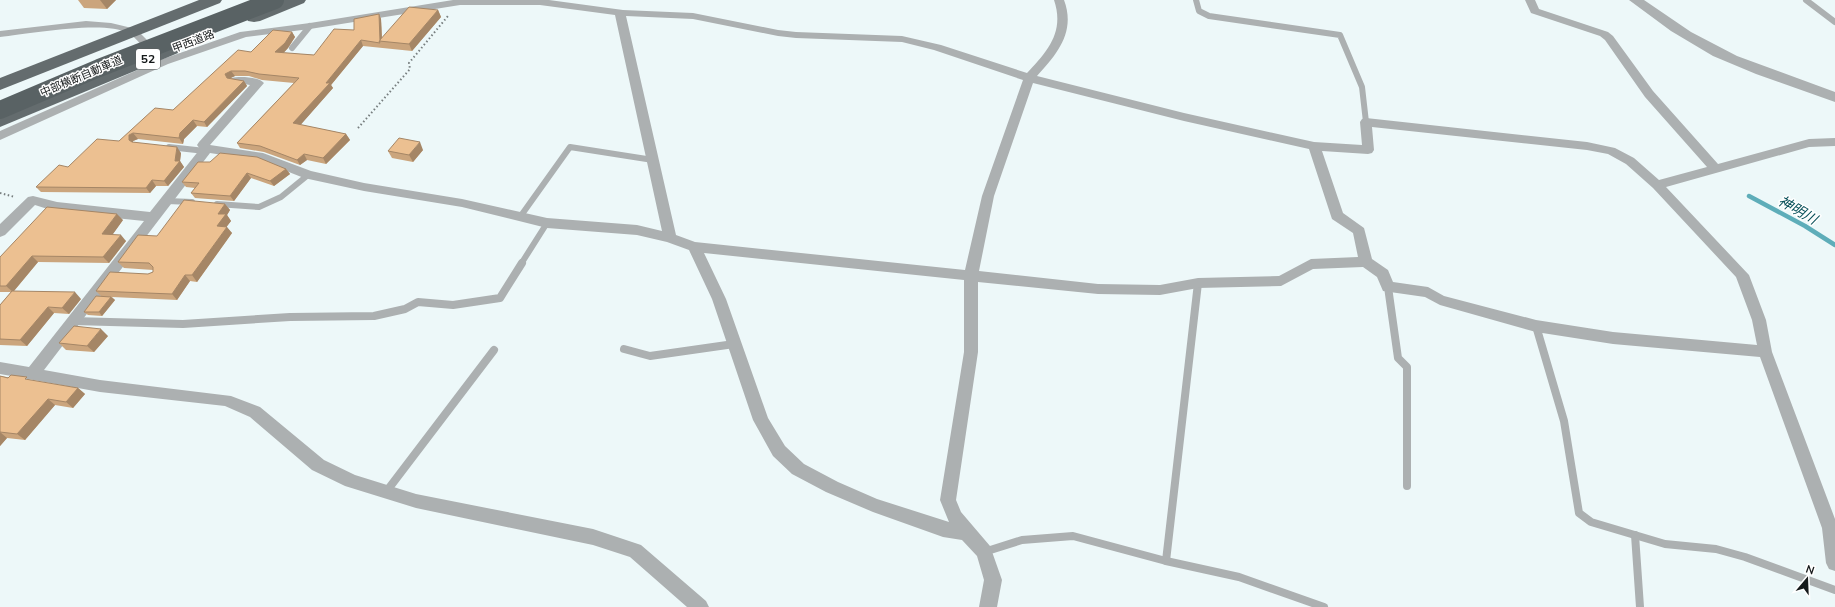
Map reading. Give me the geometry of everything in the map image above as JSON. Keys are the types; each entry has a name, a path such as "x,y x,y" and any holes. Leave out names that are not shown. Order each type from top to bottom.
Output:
{"highway":[{"name":"52","path":"0,84 214,0"},
{"name":"中部横断自動車道","path":"0,110 113,63 275,0"},
{"name":"甲西道路","path":"0,121 160,59 298,0"}],"street":[{"path":"988,607 993,580 984,552 967,533 956,517 948,500 971,352 971,276 988,196 1029,78 1050,55 1060,38 1063,11 1059,0"},
{"path":"1530,0 1535,10 1604,34 1649,94 1716,168"},
{"path":"1636,0 1663,21 1719,53 1752,67 1835,97"},
{"path":"0,136 160,59 244,34 310,26 460,2 497,1 540,2 620,13 693,16 778,33 796,35 902,39 937,47 1029,78 1184,117 1314,146 1368,150 1366,122 1587,146 1611,151 1630,161 1657,185 1742,275 1760,320 1765,352 1830,528 1835,563"},
{"path":"620,13 670,238"},
{"path":"0,34 86,24 111,26 132,31 160,59"},
{"path":"206,150 203,144 258,84 236,80"},
{"path":"1657,185 1809,143 1835,142"},
{"path":"1314,146 1337,216 1359,231 1366,262"},
{"path":"206,150 264,157 308,175 364,187 462,203 547,223 637,230 670,238 694,247 1098,289 1160,290 1198,283 1281,281 1311,264 1366,262 1383,274 1388,287 1428,292 1440,300 1536,326 1613,338 1765,352"},
{"path":"34,373 73,321 115,273 154,217 206,150"},
{"path":"0,232 33,200 58,207 154,217"},
{"path":"694,247 719,299 761,420 779,450 798,469 832,487 873,505 943,529 967,533"},
{"path":"2,370 34,373 100,386 226,400 255,412 318,465 351,481 416,501 594,537 634,552 700,607"}],"lane":[{"path":"1196,0 1199,11 1209,16 1340,35 1362,87 1366,122"},
{"path":"1806,0 1835,22"},
{"path":"292,48 310,26"},
{"path":"160,146 206,150"},
{"path":"520,217 570,147 653,160"},
{"path":"213,204 259,207 281,197 308,175"},
{"path":"167,201 198,203"},
{"path":"73,321 183,324 290,317 374,316 405,309 418,302 453,305 500,298 547,223"},
{"path":"1166,561 1198,283"},
{"path":"1388,287 1398,358 1407,367 1407,486"},
{"path":"1536,326 1564,421 1579,513 1591,522 1664,544 1716,549 1746,557 1835,590"},
{"path":"624,349 650,356 734,344"},
{"path":"386,492 494,350"},
{"path":"1635,535 1640,607"},
{"path":"984,552 1022,540 1072,536 1166,561 1239,577 1324,607"}],"path":[{"path":"358,128 410,69 409,63 460,2"}],"building":[{"path":"409,7 438,10 409,44 379,41"},
{"path":"379,14 380,43 361,40 326,83 330,83 293,123 346,134 323,158 304,154 297,160 260,146 237,143 299,78 245,71 231,71 225,74 227,78 244,81 204,122 193,120 180,133 179,138 133,133 129,135 129,140 132,142 177,147 175,161 180,161 164,181 152,180 146,188 36,187 59,165 68,167 97,139 119,141 155,108 173,110 238,50 251,52 273,30 292,32 285,43 275,52 314,55 334,29 354,30 354,19"},
{"path":"399,138 420,142 409,155 388,151"},
{"path":"220,153 257,157 286,169 270,181 247,173 230,196 191,193 199,183 182,182 198,162 210,162"},
{"path":"184,200 225,204 218,214 226,214 217,226 227,227 192,275 185,275 172,294 96,291 110,272 148,274 153,272 153,267 149,263 118,262 138,235 157,236"},
{"path":"47,207 117,214 102,234 121,235 103,257 32,256 6,286 0,286 0,257"},
{"path":"12,291 75,292 62,308 48,307 20,340 0,339 0,305"},
{"path":"96,296 111,297 99,312 84,312"},
{"path":"74,326 101,329 87,346 59,343"},
{"path":"11,375 27,377 25,379 78,388 66,402 48,399 17,434 0,432 0,376 8,378"}],"waterway":[{"name":"神明川","path":"1749,196 1805,226 1835,245"}]}
